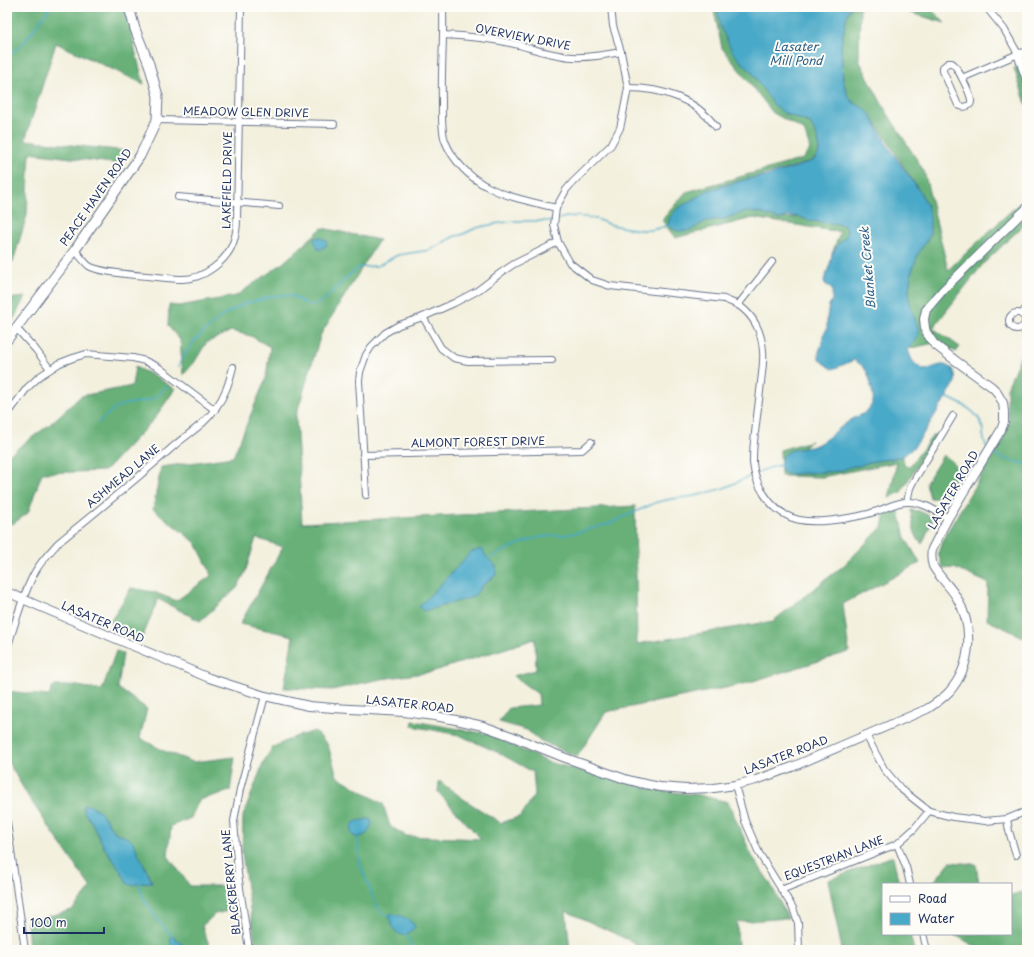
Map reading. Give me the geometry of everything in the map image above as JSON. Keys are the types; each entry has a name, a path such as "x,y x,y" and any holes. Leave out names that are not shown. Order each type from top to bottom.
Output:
{"main road":[{"name":"PEACE HAVEN ROAD","path":"7,340 75,250 140,156 157,120 158,96 149,64 135,29 129,7"}],"street":[{"name":"LAKEFIELD DRIVE","path":"75,250 90,266 133,275 166,278 184,279 197,277 210,270 223,260 233,244 236,233 241,7"},
{"path":"443,7 444,35 442,115 443,134 449,150 454,158 468,173 477,181 488,187 513,197 556,208"},
{"path":"611,7 613,26 621,52 628,88 620,128 611,145 572,183 556,208 554,225 558,242 570,263 592,280 610,286 724,299 738,305 752,319 760,334 764,353 755,431 753,463 754,473 759,487 772,506 792,518 820,522 866,515 894,504 915,502 948,518"},
{"path":"986,7 1004,29 1018,54 1027,80"},
{"name":"OVERVIEW DRIVE","path":"444,35 484,38 561,56 591,57 621,52"},
{"path":"962,78 1018,54 1027,53"},
{"path":"952,63 955,65 962,78 972,101 968,106 964,107 958,105 943,71 943,67 952,63"},
{"path":"628,88 641,88 660,91 681,98 703,111 716,127"},
{"name":"MEADOW GLEN DRIVE","path":"157,120 334,124"},
{"path":"178,198 279,206"},
{"name":"LASATER ROAD","path":"7,592 209,678 265,696 310,706 410,713 461,721 496,731 570,760 625,779 660,787 686,789 714,788 756,780 776,773 927,709 950,691 961,674 967,656 967,624 957,598 935,569 931,558 932,549 948,518 1003,426 1005,418 1004,407 999,396 992,387 934,344 926,332 924,319 926,310 943,290 1027,208"},
{"path":"366,495 359,382 360,372 371,347 385,333 399,325 423,317 477,292 514,264 558,242"},
{"path":"738,305 772,262"},
{"path":"1022,314 1027,306"},
{"path":"423,317 441,348 454,358 468,361 552,360"},
{"path":"16,328 36,350 50,369"},
{"path":"7,415 27,388 40,376 60,363 86,354 133,358 145,361 158,367 215,410"},
{"name":"ASHMEAD LANE","path":"7,649 23,600 35,572 48,554 58,543 206,420 215,410 223,397 229,383 232,367"},
{"path":"907,502 913,482 953,416"},
{"name":"ALMONT FOREST DRIVE","path":"363,455 582,450 591,442"},
{"name":"BLACKBERRY LANE","path":"249,950 238,874 234,821 240,789 265,696"},
{"path":"866,735 884,768 901,789 929,811 953,817 985,821 1007,819 1027,811"},
{"path":"735,785 745,821 759,853 793,908 798,923 799,950"},
{"name":"EQUESTRIAN LANE","path":"781,890 897,844 914,829 929,811"},
{"path":"1007,819 1016,854"},
{"path":"7,822 25,950"},
{"path":"897,844 906,867 910,883"},
{"path":"923,935 927,950"}],"green space":[{"path":"7,7 127,7 135,50 144,84 56,43 25,140 127,151 120,164 30,153 27,215 13,262 7,256"},
{"path":"713,7 719,7 752,72 784,113 810,123 818,138 819,153 812,161 720,186 669,220 668,225 691,230 706,221 724,219 744,212 759,213 779,219 800,217 811,221 839,224 846,227 847,236 836,247 832,254 840,232 753,218 675,238 662,220 686,192 803,159 810,149 804,130 773,113 722,48"},
{"path":"851,7 860,7 859,60 883,106 924,171 948,270 1027,196 1027,222 983,264 933,328 960,347 956,352 938,342 908,349 917,339 909,299 909,289 912,271 918,254 930,235 927,205 870,114 865,109 853,102 848,96 843,80 841,44 847,15"},
{"path":"891,7 929,7 945,23"},
{"path":"1027,64 1027,107 1014,68"},
{"path":"322,228 379,240 321,334 296,416 302,523 635,506 637,644 773,621 843,566 882,527 885,513 899,511 905,537 920,563 843,604 849,652 740,685 606,712 577,757 537,739 527,730 499,722 509,708 539,705 538,694 513,676 536,670 535,639 431,672 381,679 332,690 284,688 293,636 240,624 283,547 256,538 245,573 237,588 200,621 158,599 141,641 110,622 131,588 154,592 176,601 212,575 196,543 153,509 161,467 233,457 266,378 270,347 251,336 231,331 206,343 194,363 183,375 180,340 168,326 169,305 179,306 236,296 283,263"},
{"path":"25,297 14,318 7,327 7,299"},
{"path":"1026,343 1027,639 987,620 988,583 954,568 943,569 938,553 943,539 1003,440 1009,421 1007,388"},
{"path":"135,367 156,377 175,389 155,418 105,471 42,473 28,513 14,523 7,525 7,458 11,453 49,425 81,396 132,386"},
{"path":"933,435 936,435 901,492 889,498 897,462 822,477 781,476 780,450 811,441 802,449 796,449 781,470 784,473 791,474 840,471 853,466 903,456 904,465 910,466"},
{"path":"943,455 952,461 958,470 951,485 945,493 936,498 930,498 926,483"},
{"path":"911,510 919,511 930,516 932,522 922,544 915,533"},
{"path":"116,651 123,653 118,688 147,709 140,738 164,751 193,762 235,757 230,791 199,800 191,818 171,826 168,856 190,886 225,886 232,910 215,914 202,926 211,950 185,950 180,942 170,940 174,950 29,950 27,922 72,910 91,888 29,798 7,760 7,691 49,696 53,686 77,686 102,690","holes":["84,812 103,815 111,827 142,861 152,882 139,883 119,868 104,847 91,821"]},
{"path":"413,721 488,734 548,762 655,790 699,795 728,802 752,856 770,883 788,918 737,922 738,950 636,950 635,943 566,911 570,950 256,950 242,853 243,816 264,761 273,747 297,736 315,731 328,745 337,776 383,804 390,826 406,836 481,839 438,792 439,781 501,823 521,816 535,794 533,772 499,753 459,735 412,726"},
{"path":"893,856 899,883 882,883 882,935 910,935 914,950 842,950 828,880"},
{"path":"950,862 976,864 979,883 933,883"},
{"path":"1027,891 1027,950 982,950 955,935 1012,935 1012,895"}],"water":[{"name":"Lasater Mill Pond","path":"717,7 851,7 847,15 841,44 843,80 848,96 853,102 865,109 870,114 886,143 920,192 927,205 930,217 930,235 918,254 910,281 909,299 919,330 917,339 908,349 913,362 924,370 945,365 953,369 955,375 954,385 918,442 903,456 853,466 840,471 791,474 784,473 781,467 781,460 785,453 819,444 849,421 866,412 873,402 869,378 861,365 854,360 832,369 819,359 819,351 822,344 823,335 827,329 829,305 832,300 832,291 830,287 825,284 824,280 832,254 846,236 846,227 839,224 811,221 800,217 790,216 779,219 759,213 744,212 724,219 706,221 687,231 677,231 668,225 670,217 677,209 709,190 748,179 767,176 796,167 812,161 819,153 818,138 810,123 784,113 775,106 752,72 732,51 720,26"},
{"path":"319,237 327,241 326,246 319,250 314,241 315,238"},
{"path":"482,549 488,559 496,566 496,575 483,585 473,597 424,611 419,607 471,552"},
{"path":"84,805 95,808 99,811 116,833 130,839 133,842 152,882 144,882 133,885 128,884 104,847 91,821 84,812"},
{"path":"369,819 371,820 372,824 365,835 358,838 352,835 351,826 355,822"},
{"path":"391,914 405,918 415,927 406,934 401,935 396,931 390,921 389,915"},
{"path":"172,935 180,942 185,950 174,950 170,940"}],"waterway":[{"path":"7,58 26,40 50,7"},
{"path":"559,219 573,216 587,217 598,219 608,224 641,230 651,230 669,225"},
{"path":"179,366 180,362 195,340 222,316 246,303 271,296 285,295 292,296 310,306 314,305 327,297 358,268 377,266 398,255 430,250 455,236 461,235 476,228 514,221 552,221"},
{"path":"98,423 117,407 128,403 150,400 158,395 167,386"},
{"name":"Blanket Creek","path":"946,397 972,411 977,416 982,426 985,444 987,447"},
{"name":"Blanket Creek","path":"991,452 1001,458 1027,464"},
{"path":"759,472 783,464"},
{"path":"488,559 509,548 525,542 541,537 565,535 606,525 657,502 695,496 724,488 751,476"},
{"path":"358,838 360,863 373,898 380,910 384,914 389,915"},
{"path":"139,882 143,897 149,907 160,923 173,937"},
{"path":"405,933 414,950"}]}
